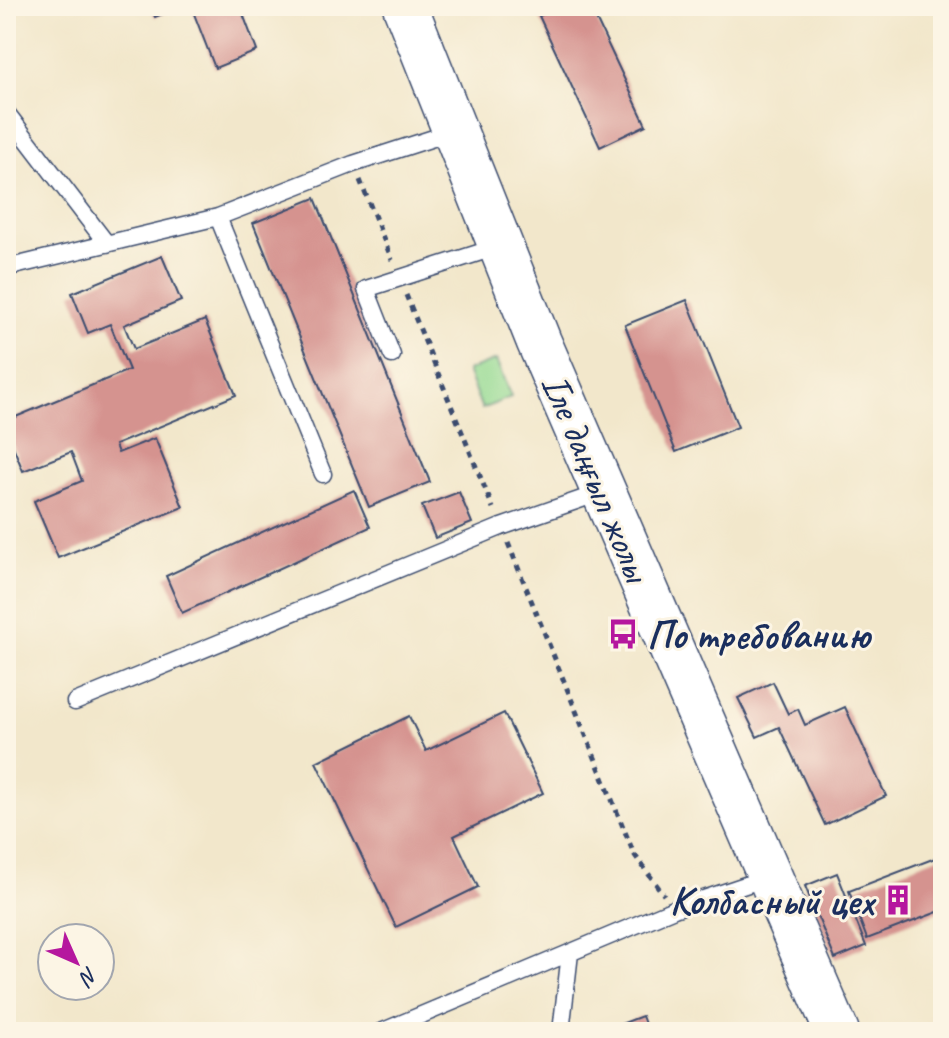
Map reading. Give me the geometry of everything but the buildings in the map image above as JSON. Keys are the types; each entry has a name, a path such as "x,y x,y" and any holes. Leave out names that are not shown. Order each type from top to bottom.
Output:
{"main road":[{"name":"Іле даңғыл жолы","path":"405,6 539,342 837,1032"}],"lane":[{"path":"6,112 107,244"},
{"path":"6,268 218,217 353,164 456,130"},
{"path":"218,217 323,474"},
{"path":"392,355 366,289 501,245"},
{"path":"75,702 501,527 603,491"},
{"path":"381,1032 674,909 770,877"},
{"path":"561,1032 570,953"}],"green space":[{"path":"496,360 511,397 482,409 467,371"}],"place":[{"name":"По требованию","path":"623,634"},
{"name":"Колбасный цех","path":"898,900"}]}
